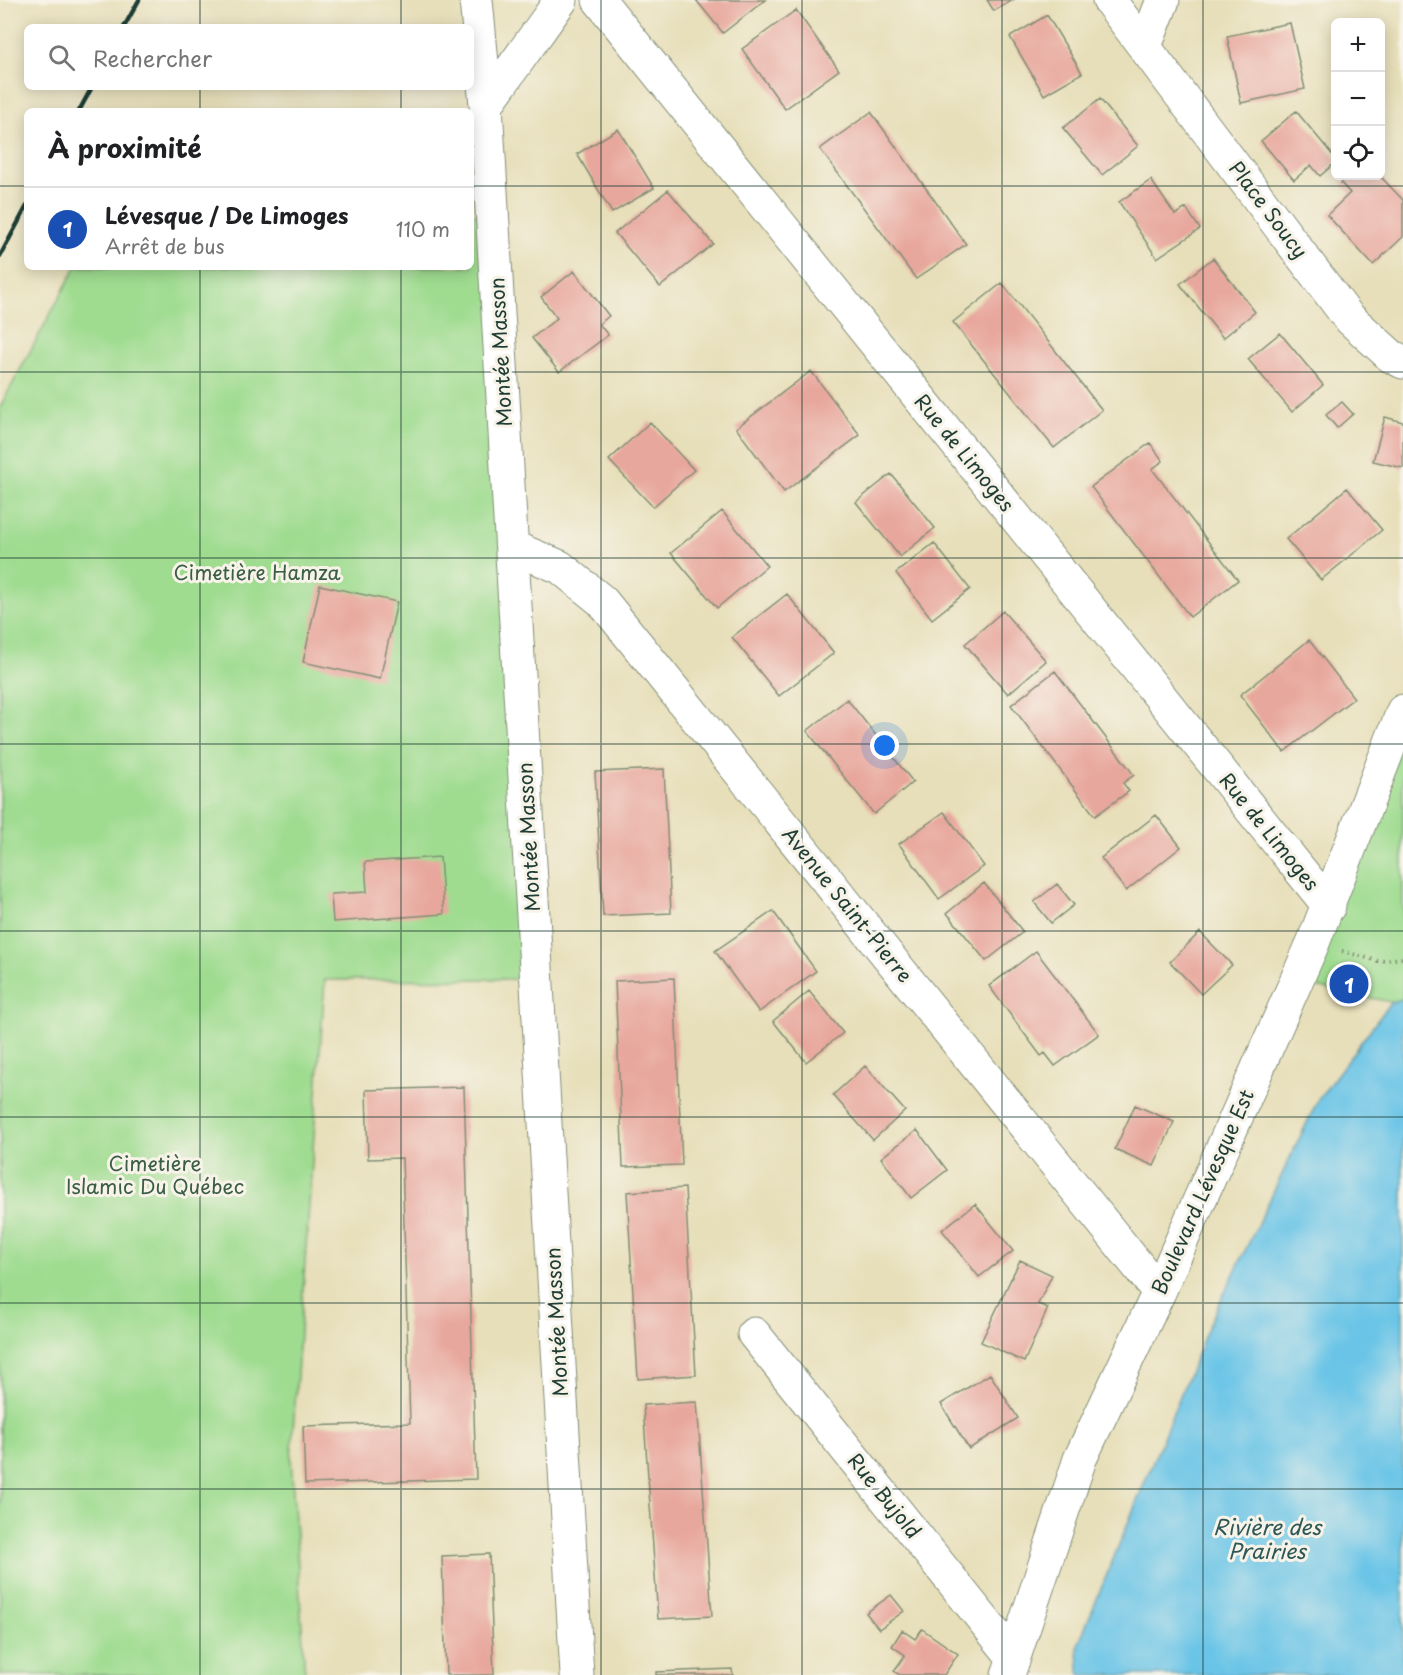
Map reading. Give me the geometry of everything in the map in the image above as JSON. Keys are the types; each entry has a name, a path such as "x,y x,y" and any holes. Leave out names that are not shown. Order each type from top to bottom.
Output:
{"street":[{"name":"Montée Masson","path":"476,0 486,105 577,1675"},
{"path":"486,105 561,0"},
{"name":"Rue de Limoges","path":"599,0 1329,906"},
{"name":"Place Soucy","path":"1109,0 1348,317 1391,356 1403,362"},
{"path":"1144,46 1163,0"},
{"name":"Avenue Saint-Pierre","path":"512,547 560,567 602,601 1159,1292"},
{"name":"Boulevard Lévesque Est","path":"1011,1667 1080,1459 1159,1292 1329,906 1403,711"},
{"name":"Rue Bujold","path":"754,1334 1011,1667"}],"path":[{"path":"1313,943 1378,961 1403,958"}],"green space":[{"path":"474,214 493,215 537,979 325,980 291,1459 305,1675 0,1675 0,407 74,270 474,270"},
{"path":"1403,711 1403,999 1391,1002 1295,983"}],"water":[{"name":"Rivière des Prairies","path":"1403,999 1403,1675 1081,1675 1078,1645 1209,1325 1318,1100 1391,1002"}],"building":[{"path":"696,0 765,0 723,33"},
{"path":"987,0 1013,0 994,11"},
{"path":"796,10 839,70 785,109 742,49"},
{"path":"1047,15 1082,73 1044,95 1010,37"},
{"path":"1290,23 1305,89 1241,103 1227,36"},
{"path":"1100,99 1138,146 1102,175 1063,128"},
{"path":"1296,111 1331,153 1331,166 1320,176 1311,165 1294,180 1261,141"},
{"path":"871,112 966,244 916,279 820,149"},
{"path":"618,129 654,188 612,213 577,154"},
{"path":"1151,180 1175,215 1186,208 1200,229 1157,258 1119,202"},
{"path":"1345,180 1384,180 1403,200 1403,237 1373,265 1327,215 1350,193 1341,183"},
{"path":"668,190 713,244 660,287 615,233"},
{"path":"1213,258 1255,312 1223,338 1180,284"},
{"path":"574,271 609,316 599,324 608,335 559,372 532,338 557,318 541,297"},
{"path":"1002,283 1102,410 1054,448 953,322"},
{"path":"1280,333 1323,385 1292,412 1248,359"},
{"path":"811,371 860,435 784,492 736,428"},
{"path":"1342,402 1353,414 1337,428 1326,415"},
{"path":"1385,417 1403,422 1403,468 1373,461"},
{"path":"650,422 694,470 653,507 609,460"},
{"path":"1150,443 1163,461 1152,469 1238,580 1190,617 1091,487"},
{"path":"891,474 935,528 900,557 856,502"},
{"path":"1347,488 1382,530 1321,580 1286,539"},
{"path":"722,511 767,566 717,608 671,553"},
{"path":"934,543 970,589 932,619 896,573"},
{"path":"320,585 397,602 380,679 303,662"},
{"path":"787,594 834,653 779,696 732,637"},
{"path":"1003,611 1046,661 1008,694 965,644"},
{"path":"1309,640 1354,698 1284,752 1240,695"},
{"path":"1055,671 1134,775 1123,783 1129,791 1095,816 1011,705"},
{"path":"847,699 913,782 874,814 807,731"},
{"path":"664,769 671,913 603,916 595,772"},
{"path":"944,812 984,866 939,899 899,844"},
{"path":"1156,815 1181,847 1126,891 1101,858"},
{"path":"440,857 444,914 333,922 331,894 367,892 365,862"},
{"path":"984,883 1023,932 986,961 947,913"},
{"path":"1057,884 1074,905 1051,923 1034,902"},
{"path":"773,911 816,971 759,1012 715,951"},
{"path":"1200,932 1232,965 1201,994 1170,962"},
{"path":"1036,951 1099,1034 1055,1066 1045,1053 1041,1056 989,986"},
{"path":"674,978 682,1165 623,1167 615,981"},
{"path":"809,991 843,1033 806,1062 773,1021"},
{"path":"865,1066 905,1111 873,1140 833,1095"},
{"path":"464,1087 476,1479 305,1484 303,1426 410,1423 402,1158 368,1159 366,1090"},
{"path":"1135,1105 1174,1122 1154,1166 1115,1149"},
{"path":"917,1130 947,1170 911,1198 881,1158"},
{"path":"685,1188 696,1375 638,1379 627,1192"},
{"path":"975,1204 1013,1251 979,1277 942,1230"},
{"path":"1020,1260 1052,1275 1038,1304 1048,1308 1024,1362 981,1342"},
{"path":"990,1374 1018,1418 969,1449 941,1404"},
{"path":"697,1402 712,1616 658,1619 643,1405"},
{"path":"489,1554 494,1675 446,1675 442,1556"},
{"path":"891,1595 904,1611 879,1629 866,1613"},
{"path":"922,1629 958,1654 944,1675 900,1675 894,1671 905,1655 892,1646 902,1630 915,1639"},
{"path":"732,1669 733,1675 656,1675 656,1672"}],"railway":[{"path":"126,24 139,0"},
{"path":"81,108 90,90"},
{"path":"0,256 24,212"}],"place":[{"name":"Lévesque / De Limoges","path":"1349,984"}],"park label":[{"name":"Cimetière Hamza","path":"257,573"},
{"name":"Cimetière Islamic Du Québec","path":"155,1176"}]}
